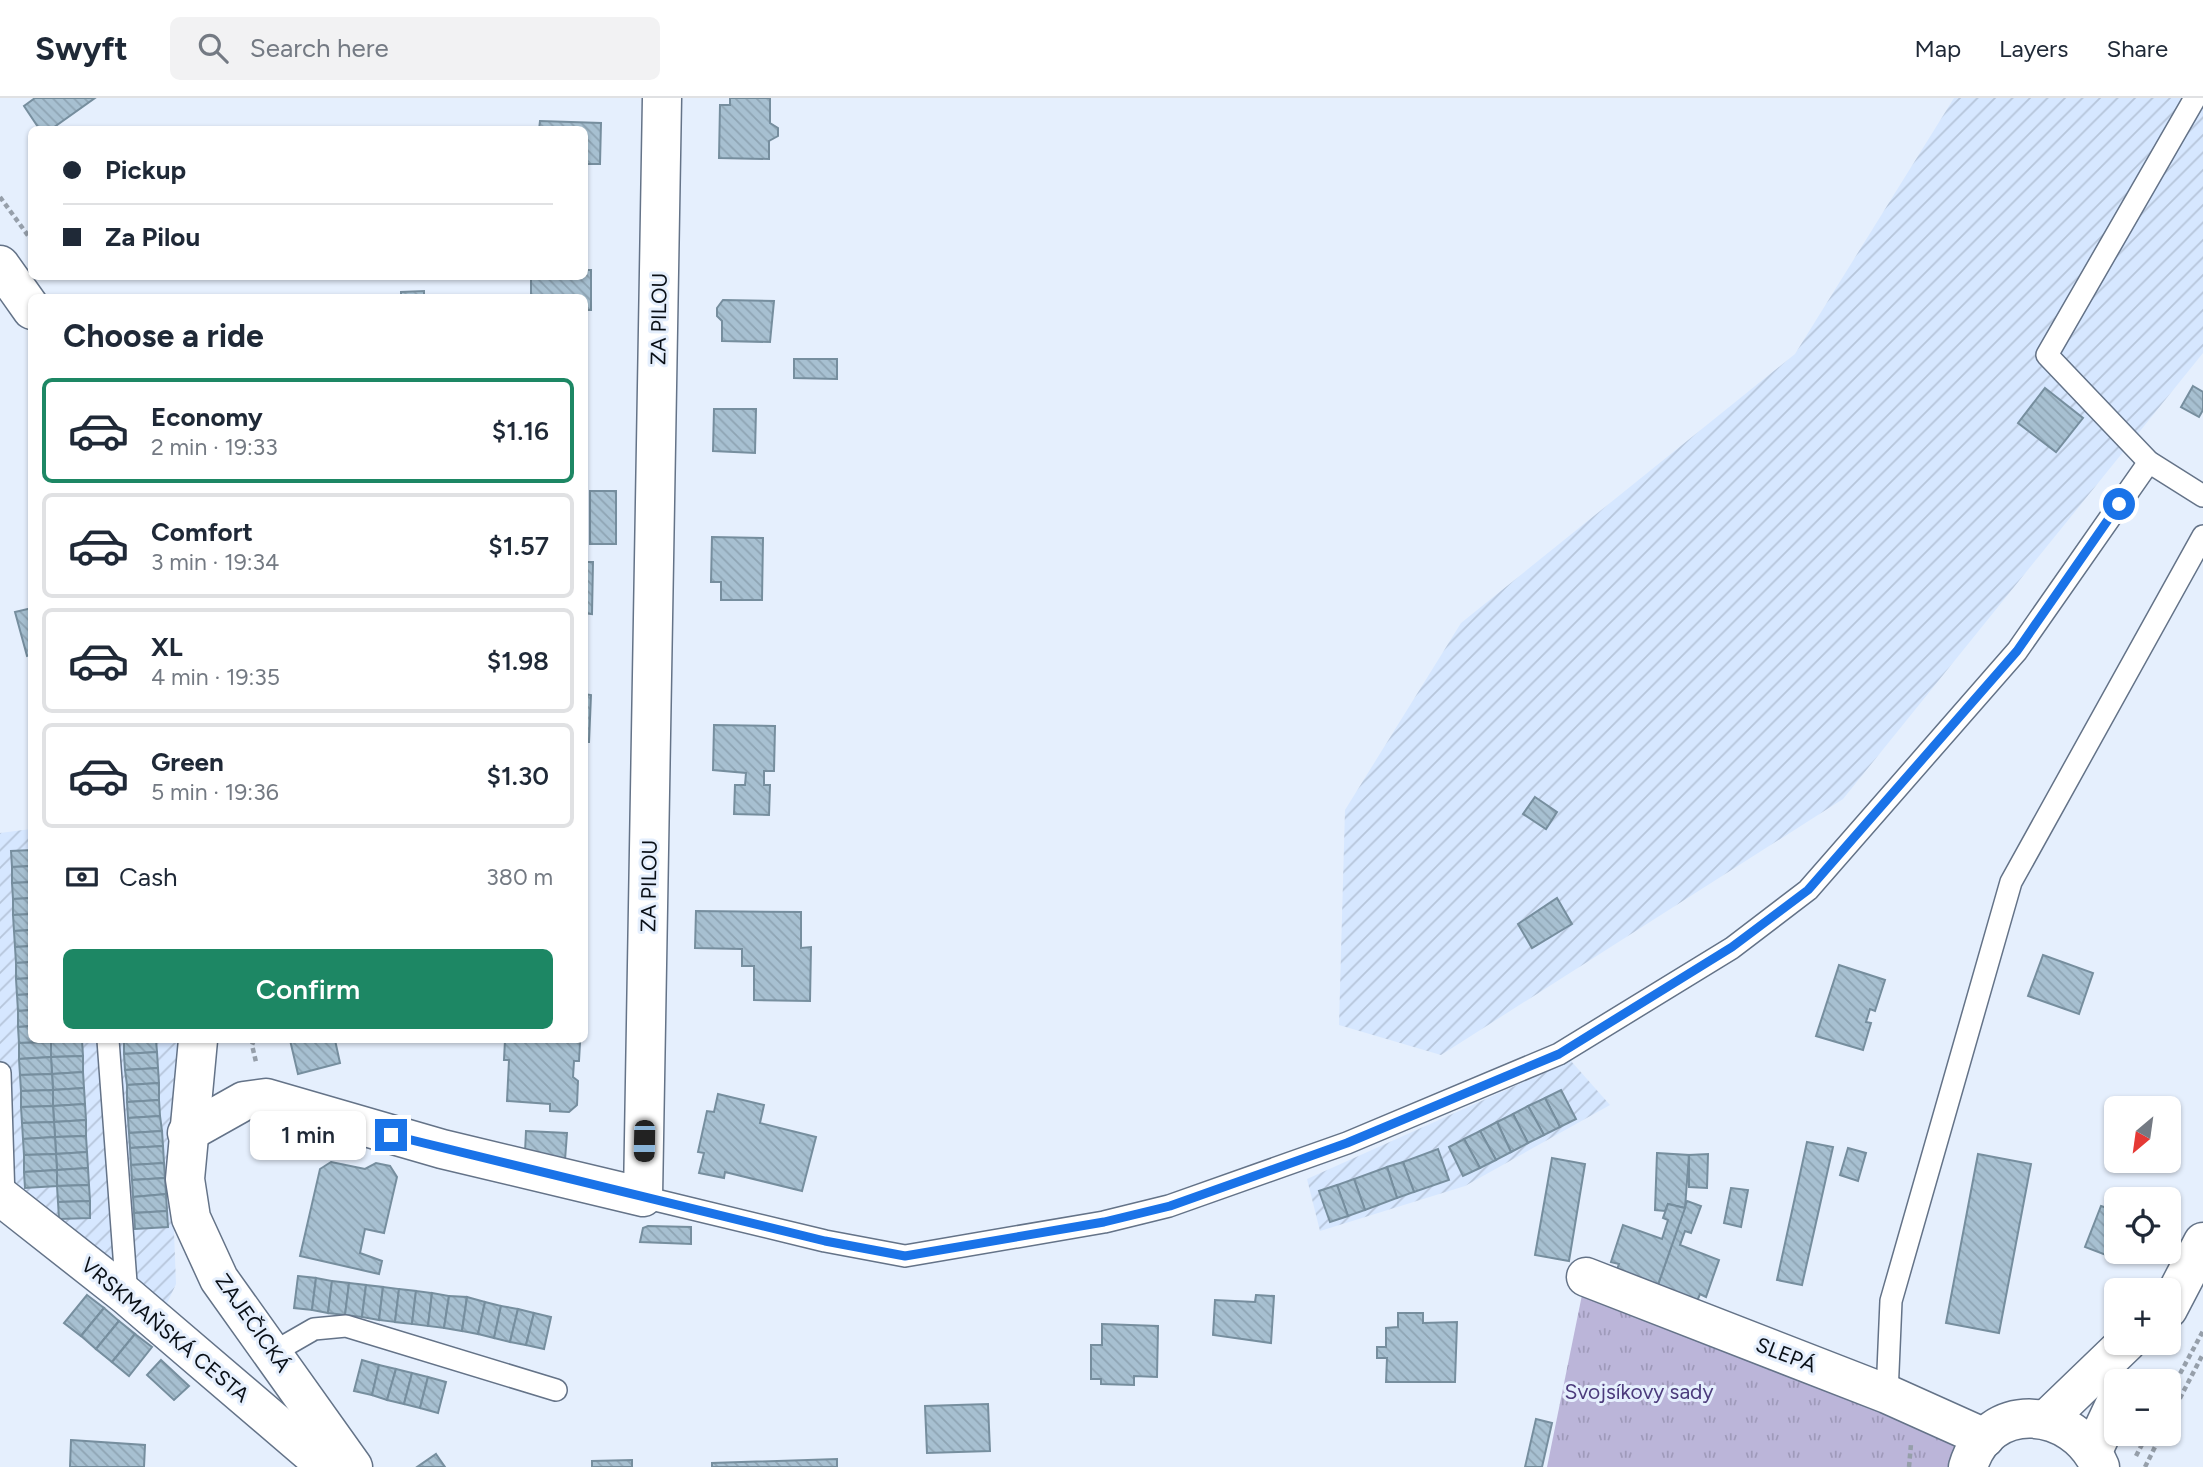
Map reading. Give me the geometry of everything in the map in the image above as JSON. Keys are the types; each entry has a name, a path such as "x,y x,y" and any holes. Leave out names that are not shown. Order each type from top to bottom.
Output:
{"street":[{"name":"ZA PILOU","path":"643,1197 662,98"},
{"path":"0,265 28,304"},
{"name":"ZAJEČICKÁ","path":"198,1043 187,1133 185,1179 191,1218 219,1279 274,1352 353,1467"},
{"path":"187,1133 244,1101 266,1098 442,1149 643,1197"},
{"name":"VRSKMAŇSKÁ CESTA","path":"2,1197 127,1296 327,1467"},
{"path":"2181,1283 2203,1242"},
{"name":"SLEPÁ","path":"1586,1277 1887,1394 1976,1452"},
{"path":"2048,1419 2114,1355"},
{"path":"1976,1452 2003,1424 2025,1418 2048,1419 2081,1436 2096,1459"},
{"path":"2096,1459 2104,1436"}],"lane":[{"path":"2195,98 2047,355 2149,462 2203,496"},
{"path":"643,1197 825,1241 905,1256 1104,1222 1170,1206 1347,1143 1559,1054 1732,947 1808,890 2017,651 2149,462"},
{"path":"1887,1394 1891,1301 2011,882 2203,536"},
{"path":"108,1043 127,1296"},
{"path":"0,1073 2,1197"},
{"path":"274,1352 314,1329 346,1326 556,1390"}],"path":[{"path":"0,197 28,236"},
{"path":"2181,1372 2203,1331"},
{"path":"2181,1396 2203,1354"},
{"path":"2133,1467 2142,1446"},
{"path":"2145,1467 2156,1446"}],"shaded area":[{"path":"1954,98 2203,98 2203,353 1843,799 1441,1055 1339,1025 1345,810 1461,623 1795,354"},
{"path":"28,829 28,1043 178,1043 172,1178 176,1284 164,1310 0,1182 0,833"},
{"path":"1571,1061 1610,1105 1465,1186 1320,1231 1307,1179"}],"green space":[{"name":"Svojsíkovy sady","path":"1583,1290 1963,1436 1955,1467 1547,1467"}],"building":[{"path":"35,98 95,98 56,126 37,126 24,106"},
{"path":"730,98 770,98 770,123 778,128 778,136 769,141 769,159 719,158 720,105 730,105"},
{"path":"540,121 601,123 600,164 588,164 588,126 539,126"},
{"path":"588,270 591,270 591,310 588,310 588,294 531,294 531,280 588,280"},
{"path":"424,291 424,294 401,294"},
{"path":"723,300 774,301 770,342 722,341 722,321 717,316 717,308"},
{"path":"794,359 837,359 837,379 794,378"},
{"path":"2193,386 2203,392 2203,410 2199,417 2181,407"},
{"path":"2045,388 2083,418 2056,452 2018,423"},
{"path":"714,409 756,409 755,453 713,451"},
{"path":"590,491 616,491 616,544 590,544"},
{"path":"712,537 763,538 762,600 721,600 721,582 711,582"},
{"path":"588,562 593,562 592,614 588,614"},
{"path":"28,609 27,656 15,612"},
{"path":"588,695 591,695 588,742"},
{"path":"714,725 775,726 774,771 764,771 764,785 770,785 769,815 734,814 735,785 745,785 746,773 713,770"},
{"path":"1535,797 1557,812 1546,829 1523,814"},
{"path":"28,850 28,866 12,867 11,851"},
{"path":"28,866 28,882 12,883 12,867"},
{"path":"28,882 28,898 13,899 12,883"},
{"path":"28,898 28,914 13,915 13,899"},
{"path":"1557,898 1572,924 1532,948 1518,924"},
{"path":"696,911 801,912 801,948 811,947 810,1001 754,1000 754,966 742,966 742,949 695,948"},
{"path":"28,914 28,930 14,931 13,915"},
{"path":"28,930 28,946 15,947 14,931"},
{"path":"28,946 28,962 16,963 15,947"},
{"path":"2043,955 2093,973 2079,1014 2028,996"},
{"path":"28,962 28,978 16,979 16,963"},
{"path":"1839,965 1885,980 1875,1011 1870,1009 1866,1022 1871,1023 1863,1050 1816,1036"},
{"path":"28,978 28,994 17,995 16,979"},
{"path":"28,994 28,1010 18,1011 17,995"},
{"path":"28,1010 28,1026 18,1027 18,1011"},
{"path":"28,1026 28,1043 19,1043 18,1027"},
{"path":"19,1043 51,1043 51,1057 19,1059"},
{"path":"51,1043 82,1043 83,1056 51,1057"},
{"path":"124,1043 156,1043 157,1052 124,1054"},
{"path":"291,1043 336,1043 340,1063 298,1074"},
{"path":"505,1043 580,1043 579,1061 574,1061 573,1077 578,1081 577,1105 569,1112 550,1111 550,1104 507,1101 509,1060 504,1060"},
{"path":"157,1052 158,1068 125,1070 124,1054"},
{"path":"83,1056 83,1072 52,1074 51,1057"},
{"path":"51,1057 52,1074 20,1075 19,1059"},
{"path":"158,1068 159,1083 127,1085 125,1070"},
{"path":"83,1072 84,1088 53,1090 52,1074"},
{"path":"52,1074 53,1090 21,1091 20,1075"},
{"path":"159,1083 159,1100 127,1102 127,1085"},
{"path":"84,1088 85,1104 53,1106 53,1090"},
{"path":"53,1090 53,1106 21,1107 21,1091"},
{"path":"1561,1090 1576,1119 1560,1127 1545,1098"},
{"path":"718,1094 764,1105 760,1123 816,1137 802,1191 725,1172 724,1178 699,1173 704,1153 698,1152 707,1111 714,1112"},
{"path":"1545,1098 1560,1127 1544,1135 1528,1106"},
{"path":"159,1100 160,1116 128,1118 127,1102"},
{"path":"85,1104 86,1120 54,1122 53,1106"},
{"path":"53,1106 54,1122 22,1123 21,1107"},
{"path":"1528,1106 1544,1135 1528,1143 1513,1114"},
{"path":"1513,1114 1528,1143 1511,1152 1497,1122"},
{"path":"160,1116 162,1131 129,1133 128,1118"},
{"path":"86,1120 86,1136 55,1137 54,1122"},
{"path":"54,1122 55,1137 23,1139 22,1123"},
{"path":"1497,1122 1511,1152 1496,1160 1480,1131"},
{"path":"162,1131 163,1146 130,1148 129,1133"},
{"path":"526,1131 567,1133 565,1160 525,1152"},
{"path":"1480,1131 1496,1160 1480,1168 1464,1139"},
{"path":"86,1136 87,1152 56,1154 55,1137"},
{"path":"55,1137 56,1154 24,1155 23,1139"},
{"path":"1464,1139 1480,1168 1463,1176 1449,1147"},
{"path":"1807,1142 1833,1147 1802,1285 1777,1280"},
{"path":"163,1146 164,1163 131,1165 130,1148"},
{"path":"1848,1148 1866,1153 1858,1181 1840,1175"},
{"path":"1438,1149 1449,1180 1414,1192 1403,1162"},
{"path":"87,1152 88,1168 57,1170 56,1154"},
{"path":"1657,1153 1689,1155 1685,1208 1668,1204 1665,1211 1655,1210"},
{"path":"56,1154 57,1170 24,1172 24,1155"},
{"path":"1708,1154 1707,1188 1689,1187 1689,1155"},
{"path":"1978,1154 2031,1164 1999,1333 1946,1323"},
{"path":"1552,1158 1585,1164 1569,1261 1535,1255"},
{"path":"331,1162 365,1169 376,1163 390,1166 397,1177 384,1233 365,1229 360,1253 382,1261 379,1274 300,1256 320,1169"},
{"path":"1403,1162 1414,1192 1397,1198 1387,1167"},
{"path":"164,1163 165,1178 132,1180 131,1165"},
{"path":"1387,1167 1397,1198 1365,1210 1354,1179"},
{"path":"88,1168 89,1185 57,1186 57,1170"},
{"path":"57,1170 57,1186 25,1188 24,1172"},
{"path":"165,1178 166,1194 133,1197 132,1180"},
{"path":"1354,1179 1365,1210 1348,1216 1337,1185"},
{"path":"89,1185 90,1201 58,1202 57,1186"},
{"path":"1337,1185 1348,1216 1330,1222 1319,1191"},
{"path":"1731,1188 1748,1190 1741,1227 1724,1223"},
{"path":"166,1194 167,1211 134,1213 133,1197"},
{"path":"90,1201 90,1218 59,1219 58,1202"},
{"path":"1687,1201 1701,1206 1691,1233 1685,1231 1680,1245 1719,1260 1706,1297 1700,1294 1693,1311 1654,1296"},
{"path":"1668,1204 1685,1208 1654,1296 1612,1282 1619,1264 1611,1262 1623,1225 1662,1239 1668,1220 1663,1218"},
{"path":"2101,1206 2104,1207 2104,1254 2085,1247"},
{"path":"167,1211 168,1227 135,1229 134,1213"},
{"path":"691,1227 691,1244 640,1242 643,1228"},
{"path":"298,1276 316,1278 312,1310 294,1308"},
{"path":"316,1278 332,1281 328,1313 312,1310"},
{"path":"332,1281 349,1283 345,1315 328,1313"},
{"path":"349,1283 366,1285 362,1317 345,1315"},
{"path":"366,1285 383,1287 379,1320 362,1317"},
{"path":"383,1287 399,1289 395,1322 379,1320"},
{"path":"399,1289 416,1291 412,1324 395,1322"},
{"path":"416,1291 432,1293 428,1326 412,1324"},
{"path":"432,1293 449,1296 444,1328 428,1326"},
{"path":"87,1295 104,1308 81,1336 64,1323"},
{"path":"1256,1295 1274,1296 1271,1343 1213,1335 1215,1300 1255,1302"},
{"path":"449,1296 467,1297 462,1331 444,1328"},
{"path":"467,1297 485,1302 478,1334 462,1331"},
{"path":"485,1302 501,1306 494,1338 478,1334"},
{"path":"501,1306 518,1309 510,1342 494,1338"},
{"path":"104,1308 119,1321 96,1349 81,1336"},
{"path":"518,1309 534,1313 526,1345 510,1342"},
{"path":"534,1313 551,1317 544,1349 526,1345"},
{"path":"1398,1313 1423,1313 1423,1323 1457,1322 1455,1382 1386,1382 1387,1358 1377,1358 1377,1347 1386,1347 1386,1328 1398,1327"},
{"path":"119,1321 135,1334 112,1362 96,1349"},
{"path":"1102,1324 1158,1326 1157,1377 1134,1376 1134,1385 1101,1384 1101,1379 1091,1379 1091,1345 1102,1345"},
{"path":"135,1334 152,1347 129,1376 112,1362"},
{"path":"161,1360 189,1386 174,1400 147,1375"},
{"path":"362,1360 379,1365 372,1395 354,1391"},
{"path":"379,1365 396,1369 387,1400 372,1395"},
{"path":"396,1369 412,1373 404,1404 387,1400"},
{"path":"412,1373 428,1377 420,1408 404,1404"},
{"path":"428,1377 446,1382 438,1413 420,1408"},
{"path":"988,1404 990,1451 927,1453 925,1406"},
{"path":"1536,1419 1552,1423 1542,1467 1525,1467"},
{"path":"71,1440 145,1445 144,1467 70,1467"},
{"path":"436,1454 445,1467 417,1467"},
{"path":"837,1459 837,1467 712,1467 712,1463"},
{"path":"632,1460 632,1467 592,1467 592,1461"}],"route":[{"path":"391,1135 825,1241 905,1256 1104,1222 1170,1206 1347,1143 1559,1054 1732,947 1808,890 2017,651 2119,504"}]}
